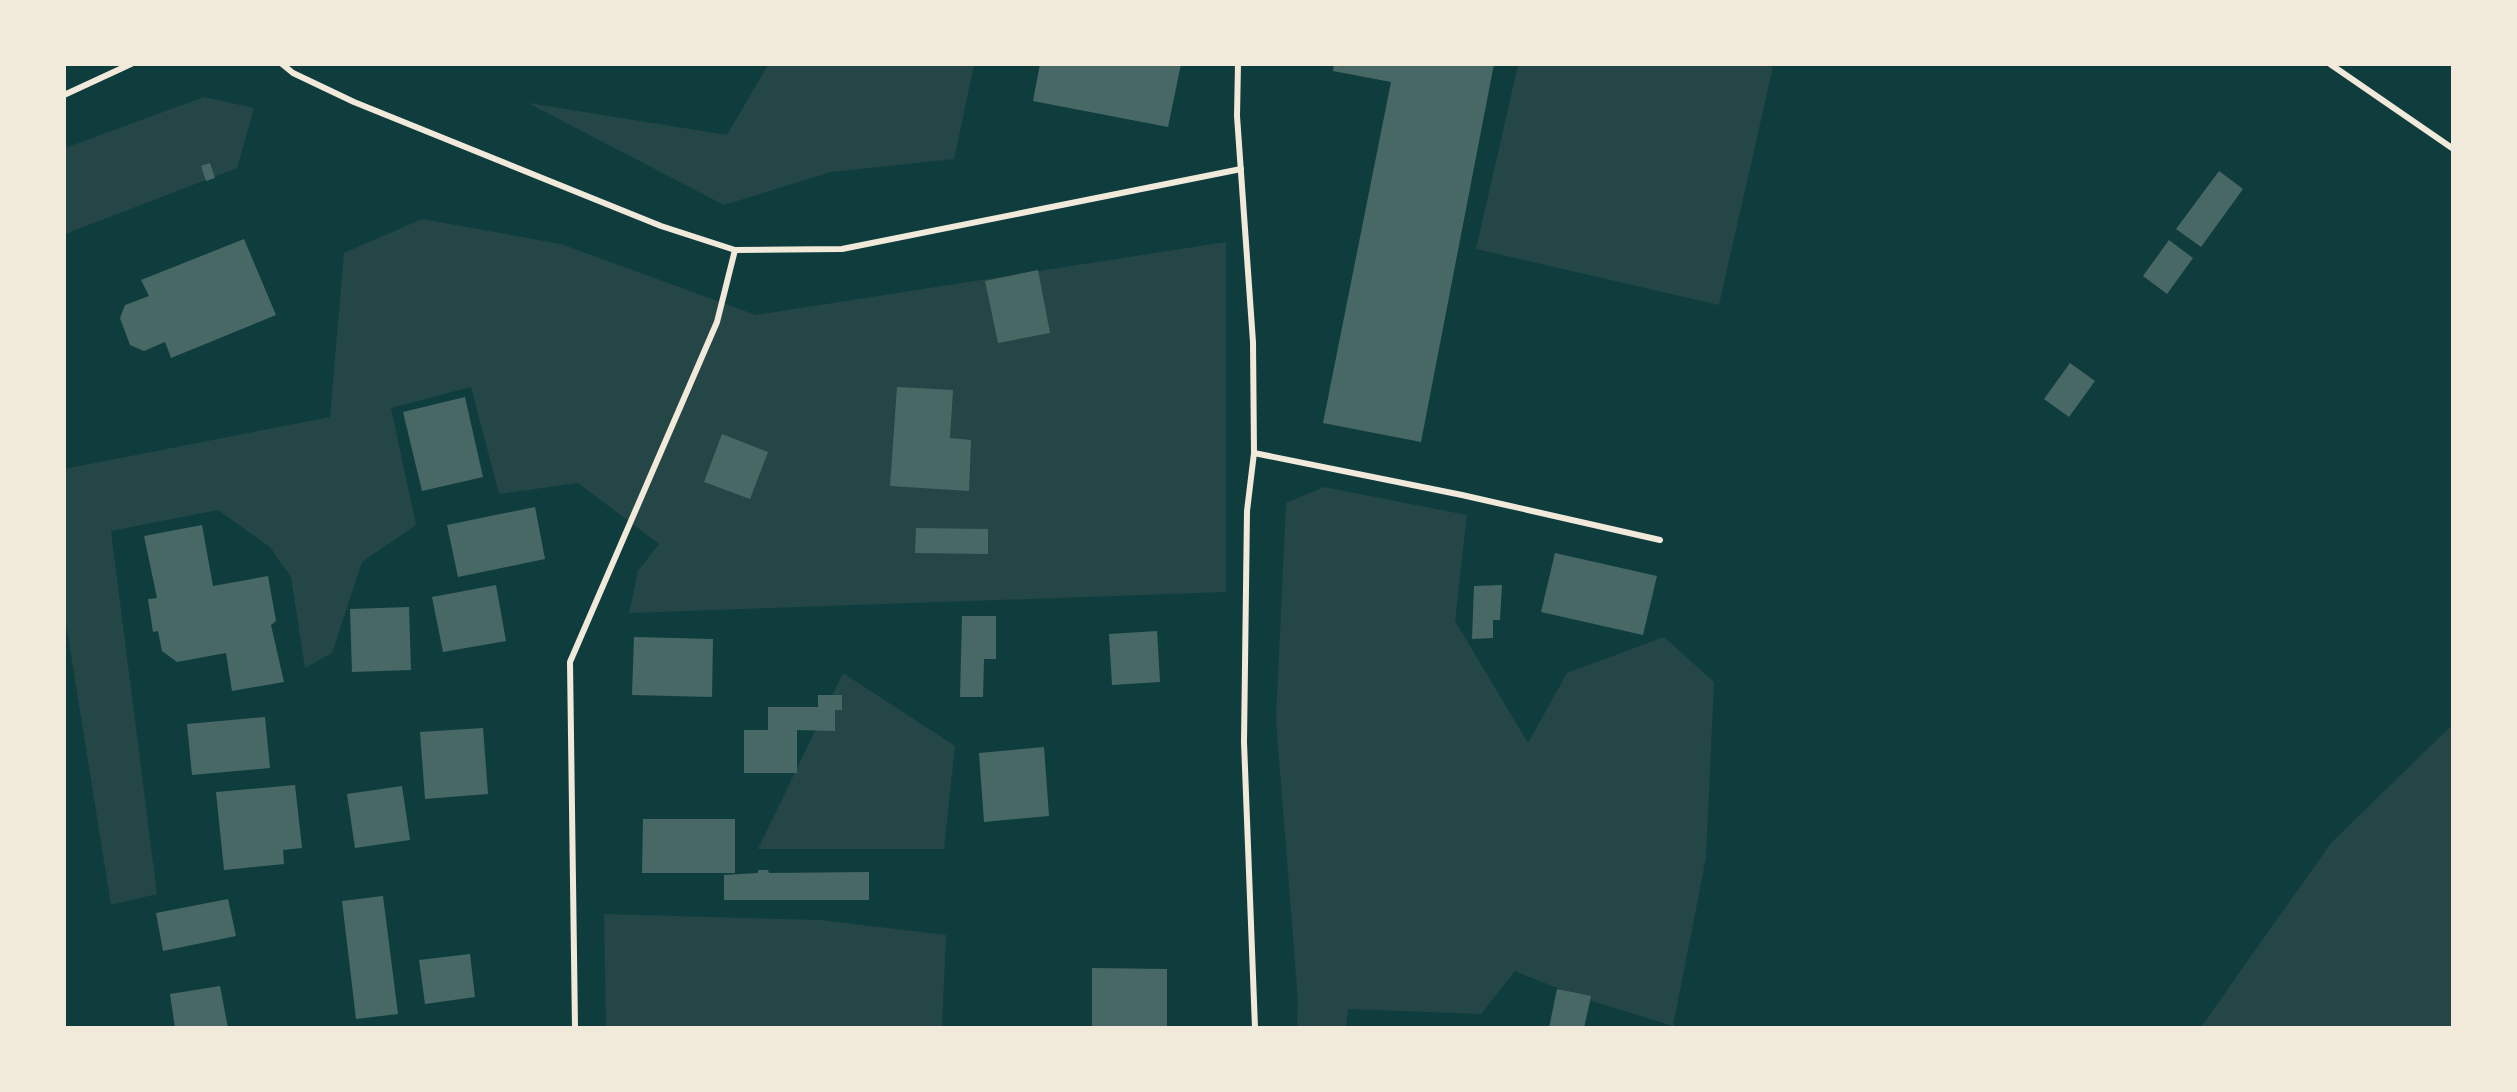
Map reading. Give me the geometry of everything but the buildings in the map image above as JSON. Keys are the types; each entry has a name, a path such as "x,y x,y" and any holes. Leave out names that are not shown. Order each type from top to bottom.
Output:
{"street":[{"path":"64,94 131,64"},
{"path":"282,64 293,73 354,102 661,226 735,250 842,249 1241,168"},
{"path":"1238,64 1237,116 1253,342 1254,453 1247,511 1244,742 1255,1028"},
{"path":"2330,64 2452,148"},
{"path":"575,1028 570,662 717,322 735,250"},
{"path":"1254,453 1462,495 1660,540"}],"shaded area":[{"path":"1760,64 1773,67 1719,305 1476,249 1518,65"},
{"path":"768,65 974,65 954,159 831,172 724,205 528,103 727,135"},
{"path":"204,97 254,108 237,168 65,234 65,148"},
{"path":"422,219 561,244 756,315 1226,242 1226,592 629,613 638,571 659,544 578,483 499,494 471,387 391,408 416,525 362,562 332,653 305,668 291,577 270,547 218,510 111,531 157,894 111,905 65,617 64,469 330,417 344,253"},
{"path":"1324,487 1467,515 1455,621 1528,743 1567,673 1664,637 1714,682 1706,858 1673,1026 1582,998 1515,971 1481,1014 1348,1009 1346,1027 1297,1027 1298,1001 1276,720 1286,503"},
{"path":"843,673 955,746 944,849 758,849"},
{"path":"2452,725 2452,1027 2201,1027 2331,843"},
{"path":"604,914 820,920 946,935 942,1027 606,1027"}]}
